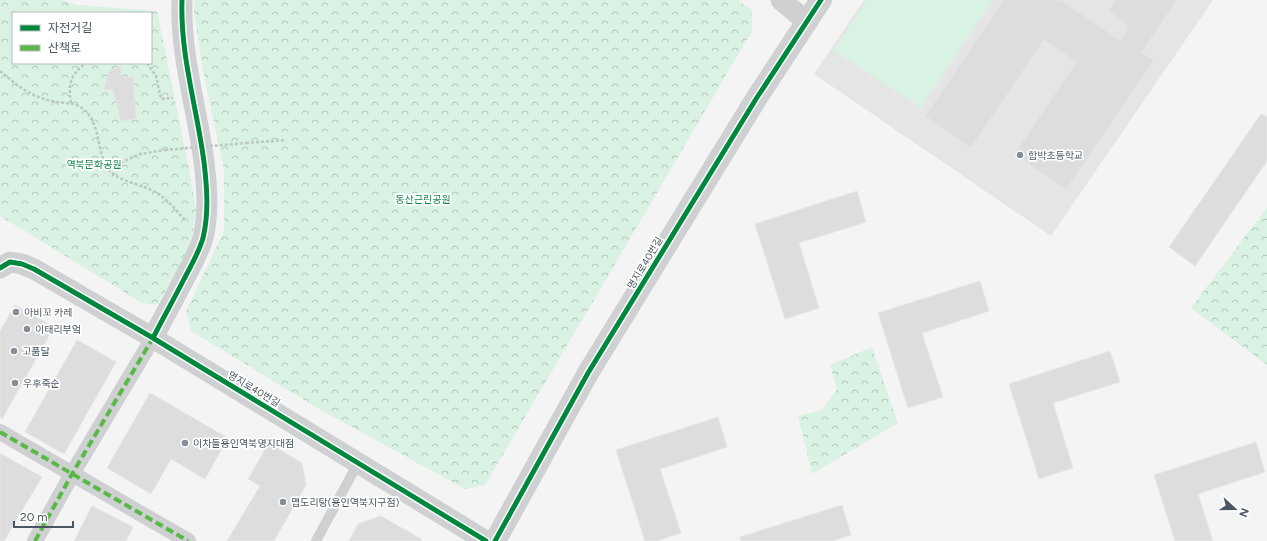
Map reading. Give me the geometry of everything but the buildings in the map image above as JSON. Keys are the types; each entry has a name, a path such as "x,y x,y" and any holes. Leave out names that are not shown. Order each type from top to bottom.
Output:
{"street":[{"path":"35,541 72,474 153,338 196,257 203,238 207,211 206,180 202,148 186,66 181,16 182,0"},
{"path":"781,0 807,22"},
{"name":"명지로40번길","path":"494,541 588,373 756,99 821,0"},
{"name":"명지로40번길","path":"5,265 22,264 34,269 153,338 486,541"},
{"path":"0,432 188,541"}],"lane":[{"path":"316,541 358,463"}],"path":[{"path":"70,102 70,83 79,68 85,64"},
{"path":"148,64 156,76 161,99 192,97"},
{"path":"0,71 20,88 34,95 52,101 70,102 83,109 92,119 107,169 120,178 155,191 166,200 187,223 200,244"},
{"path":"107,169 140,154 165,150 286,140"}],"shaded area":[{"name":"함박초등학교","path":"864,0 1213,0 1051,236 814,74"}],"green space":[{"name":"역북문화공원","path":"0,0 63,0 76,5 157,11 196,210 191,243 176,275 156,305 142,303 0,216"},
{"name":"동산근린공원","path":"195,0 738,0 752,10 752,31 485,485 465,489 319,409 191,331 186,311 224,231 224,170 202,66 194,12"},
{"path":"867,0 993,0 921,108 833,50"},
{"path":"1267,207 1267,365 1191,308"},
{"path":"872,347 898,423 812,474 798,416 822,410 837,389 830,365"}],"marked path":[{"path":"35,541 72,474 153,338"},
{"path":"0,432 188,541"}],"cycle path":[{"path":"153,338 197,254 203,238 206,219 207,190 205,171 186,61 182,21 182,0"},
{"path":"495,541 588,373 756,99 821,0"},
{"path":"0,268 10,262 22,264 34,269 153,338 486,541"}],"place":[{"name":"함박초등학교","path":"1020,155"},
{"name":"아비꼬 카레","path":"16,312"},
{"name":"이태리부엌","path":"27,329"},
{"name":"고품달","path":"14,351"},
{"name":"우후죽순","path":"15,383"},
{"name":"이차돌용인역북명지대점","path":"185,443"},
{"name":"맵도리탕(용인역북지구점)","path":"283,502"}]}
